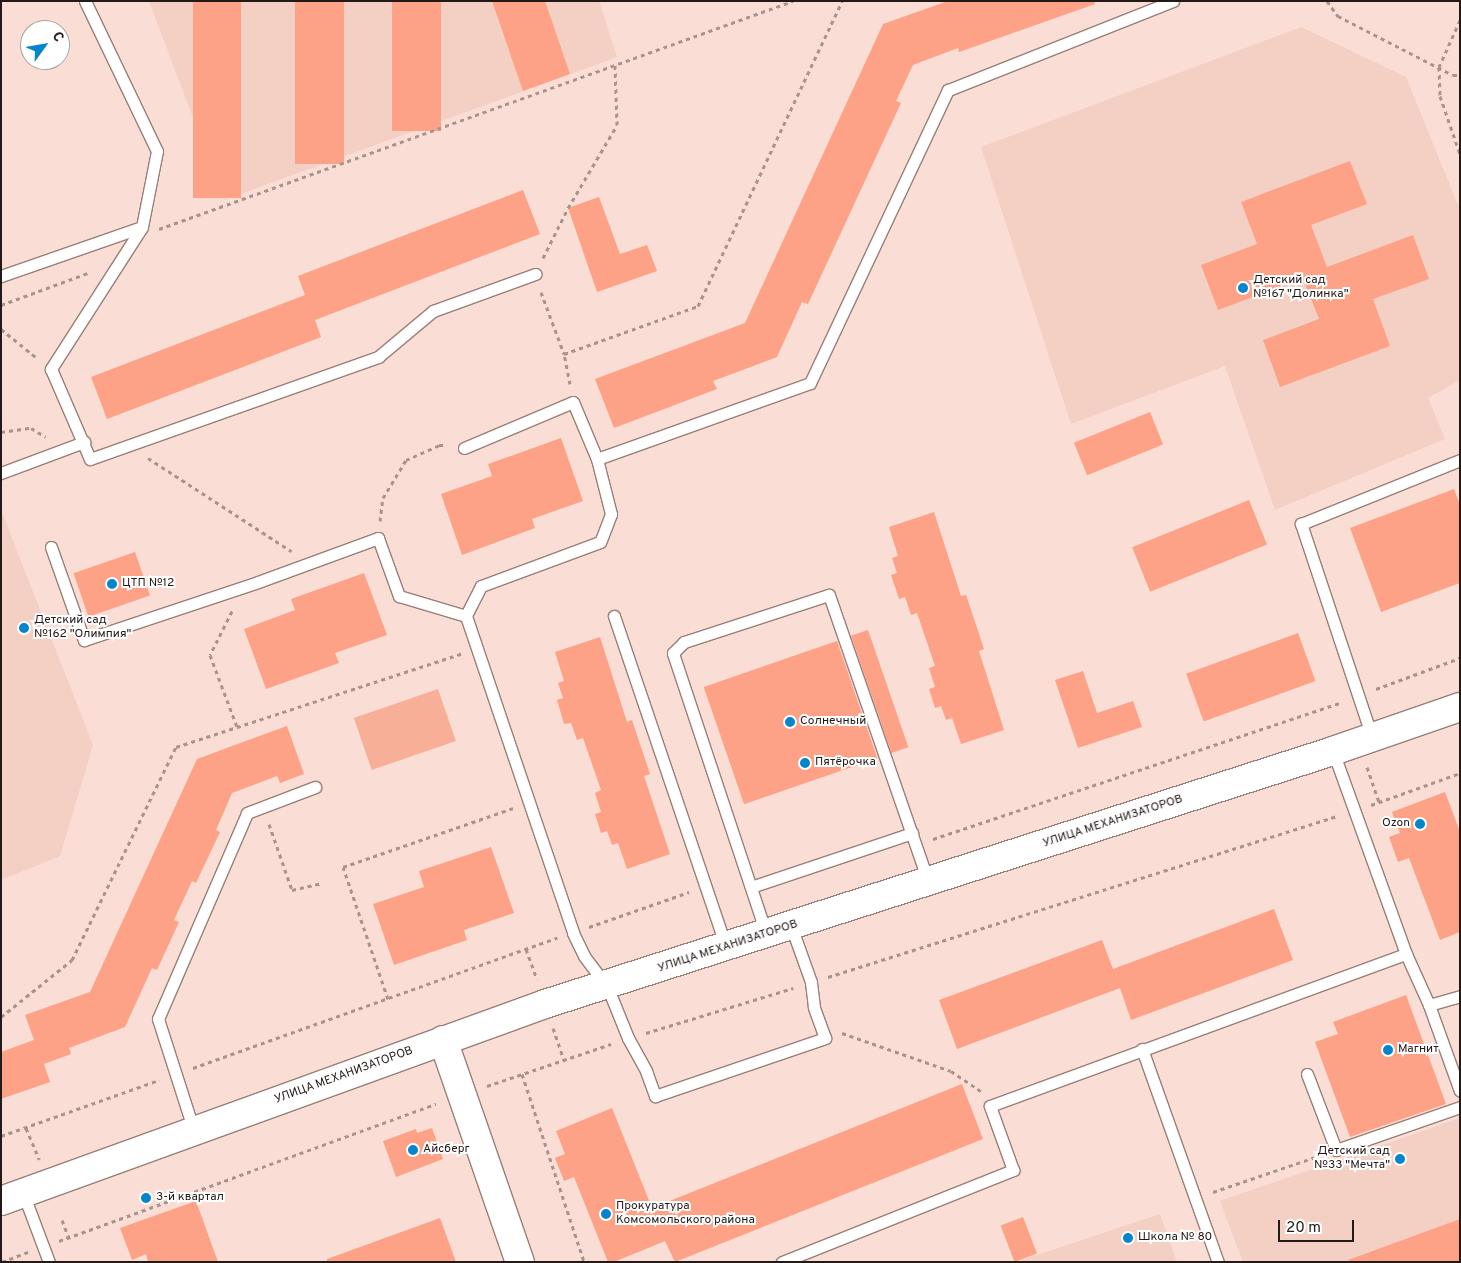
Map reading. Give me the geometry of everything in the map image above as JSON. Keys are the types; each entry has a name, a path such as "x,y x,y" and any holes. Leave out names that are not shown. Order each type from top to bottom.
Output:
{"main road":[{"name":"УЛИЦА МЕХАНИЗАТОРОВ","path":"12,1197 545,1004 607,986 1372,737 1458,711"},
{"path":"443,1040 520,1262"}],"lane":[{"path":"85,1 157,151 142,226 51,369 90,458 378,357 433,310 535,274"},
{"path":"597,459 810,383 948,90 1173,1"},
{"path":"1,276 142,226"},
{"path":"464,448 573,402 597,459 610,514 600,542 481,586 466,616 574,933 584,956 607,986 628,1038 646,1071 655,1096 825,1038 814,1007 811,982 751,887 673,653 684,642 828,595 928,882"},
{"path":"1,473 84,442"},
{"path":"1372,737 1301,524 1460,460"},
{"path":"51,547 84,640 245,586 378,538 399,596 466,616"},
{"path":"614,616 727,947"},
{"path":"1333,751 1406,954 1429,1005 1460,1091"},
{"path":"194,1131 158,1019 246,813 315,788"},
{"path":"751,887 912,833"},
{"path":"782,1262 1014,1170 990,1106 998,1102 1406,954"},
{"path":"1429,1005 1460,996"},
{"path":"1142,1049 1218,1262"},
{"path":"1307,1074 1336,1150 1460,1107"},
{"path":"12,1197 43,1247 49,1262"}],"path":[{"path":"156,231 793,1"},
{"path":"564,354 698,306 842,1"},
{"path":"1327,1 1338,16 1453,75 1460,75"},
{"path":"1460,20 1440,67 1440,96 1460,154"},
{"path":"573,402 564,354 535,274 568,208 617,125 615,65"},
{"path":"1,305 121,261"},
{"path":"1,329 51,369"},
{"path":"1,432 31,428 66,449"},
{"path":"128,445 310,563"},
{"path":"378,538 383,498 406,460 439,445 464,448"},
{"path":"237,727 210,656 245,586"},
{"path":"1,1017 72,960 176,747 464,654"},
{"path":"916,845 1358,696 1460,658"},
{"path":"2,1262 462,1095 628,1038 1354,811 1460,773"},
{"path":"263,807 292,890 322,883"},
{"path":"388,999 343,867 516,808"},
{"path":"186,1071 706,886"},
{"path":"820,1026 952,1071 998,1102"},
{"path":"522,1074 584,1262"},
{"path":"1,1136 168,1077"},
{"path":"26,1128 39,1159"},
{"path":"1195,1198 1336,1150"},
{"path":"62,1220 69,1238"}],"shaded area":[{"path":"149,1 599,1 617,57 224,200"},
{"name":"Детский сад №167 \"Долинка\"","path":"1301,27 1406,77 1460,210 1460,380 1428,398 1445,439 1275,510 1225,366 1071,424 981,147"},
{"name":"Детский сад №162 \"Олимпия\"","path":"1,510 93,745 60,856 1,880"},
{"path":"438,689 456,741 372,770 354,718"},
{"name":"Детский сад №33 \"Мечта\"","path":"1460,1118 1460,1262 1243,1262 1220,1201"},
{"name":"Школа № 80","path":"1160,1214 1177,1262 1016,1262"}],"building":[{"path":"193,1 241,1 241,198 193,198"},
{"path":"295,1 344,1 344,164 295,164"},
{"path":"392,1 441,1 441,131 392,131"},
{"path":"492,1 545,1 570,74 523,91"},
{"path":"948,1 1094,1 1095,4 959,52 958,48 913,65 896,101 901,103 808,304 802,302 777,357 713,381 717,389 614,428 595,379 745,323 883,24"},
{"path":"1350,161 1367,204 1311,225 1327,267 1413,235 1429,279 1373,299 1390,346 1280,387 1263,340 1319,319 1303,278 1218,310 1201,265 1257,244 1241,202"},
{"path":"523,190 540,234 315,320 321,337 107,419 91,377 305,295 298,276"},
{"path":"599,197 620,254 647,245 657,271 597,292 568,208"},
{"path":"1150,412 1163,444 1087,475 1074,443"},
{"path":"561,438 583,501 532,519 535,528 462,555 441,494 492,476 488,464"},
{"path":"1454,489 1460,505 1460,583 1381,612 1350,528"},
{"path":"1249,500 1267,545 1150,592 1132,547"},
{"path":"934,512 961,596 966,595 984,649 979,651 1004,730 961,744 952,718 946,720 941,706 935,708 929,689 935,687 929,668 935,666 917,613 911,615 905,597 899,599 891,575 897,573 892,558 898,556 889,527"},
{"name":"ЦТП №12","path":"135,552 150,595 89,617 74,573"},
{"path":"364,573 387,635 335,653 339,663 266,689 244,629 295,610 291,599"},
{"path":"868,630 908,747 891,753 851,636"},
{"path":"1298,633 1315,681 1204,722 1186,674"},
{"path":"600,637 627,722 632,720 650,774 644,776 670,854 627,869 618,843 612,845 607,831 601,833 595,814 601,812 595,793 601,790 583,738 577,740 571,723 564,724 557,700 563,698 558,683 564,681 555,652"},
{"name":"Солнечный","path":"837,641 877,758 744,804 704,687"},
{"path":"1083,671 1097,713 1133,701 1142,727 1078,748 1055,680"},
{"path":"287,726 304,774 280,783 277,776 232,793 216,830 220,832 196,883 192,881 174,920 179,922 157,970 152,968 125,1027 69,1048 71,1054 44,1064 50,1082 1,1099 1,1052 34,1040 25,1015 90,992 197,759"},
{"path":"1445,792 1460,832 1460,932 1440,940 1409,858 1398,862 1389,837 1400,833 1392,812"},
{"path":"491,847 514,913 464,930 467,940 394,965 373,904 424,887 419,871"},
{"path":"1274,909 1293,960 1131,1020 1120,988 957,1049 939,1000 1102,940 1113,969"},
{"path":"1406,995 1446,1104 1350,1137 1315,1042 1338,1034 1333,1022"},
{"path":"962,1084 983,1139 675,1262 665,1241 614,1262 608,1262 574,1177 564,1181 555,1158 565,1154 556,1131 612,1108 652,1208"},
{"name":"Айсберг","path":"432,1128 443,1159 396,1177 383,1141 416,1129 417,1133"},
{"path":"196,1201 218,1262 148,1262 146,1254 132,1260 120,1228"},
{"path":"1023,1217 1037,1253 1015,1262 1001,1226"},
{"path":"440,1218 456,1262 327,1262 327,1259"},
{"path":"1460,1219 1460,1262 1349,1262 1348,1260"}],"place":[{"name":"Детский сад №167 \"Долинка\"","path":"1243,288"},
{"name":"ЦТП №12","path":"112,584"},
{"name":"Детский сад №162 \"Олимпия\"","path":"24,628"},
{"name":"Солнечный","path":"790,722"},
{"name":"Пятёрочка","path":"805,763"},
{"name":"Ozon","path":"1420,824"},
{"name":"Магнит","path":"1388,1050"},
{"name":"Айсберг","path":"413,1150"},
{"name":"Детский сад №33 \"Мечта\"","path":"1400,1159"},
{"name":"3-й квартал","path":"146,1198"},
{"name":"Прокуратура Комсомольского района","path":"606,1214"},
{"name":"Школа № 80","path":"1128,1238"}]}
